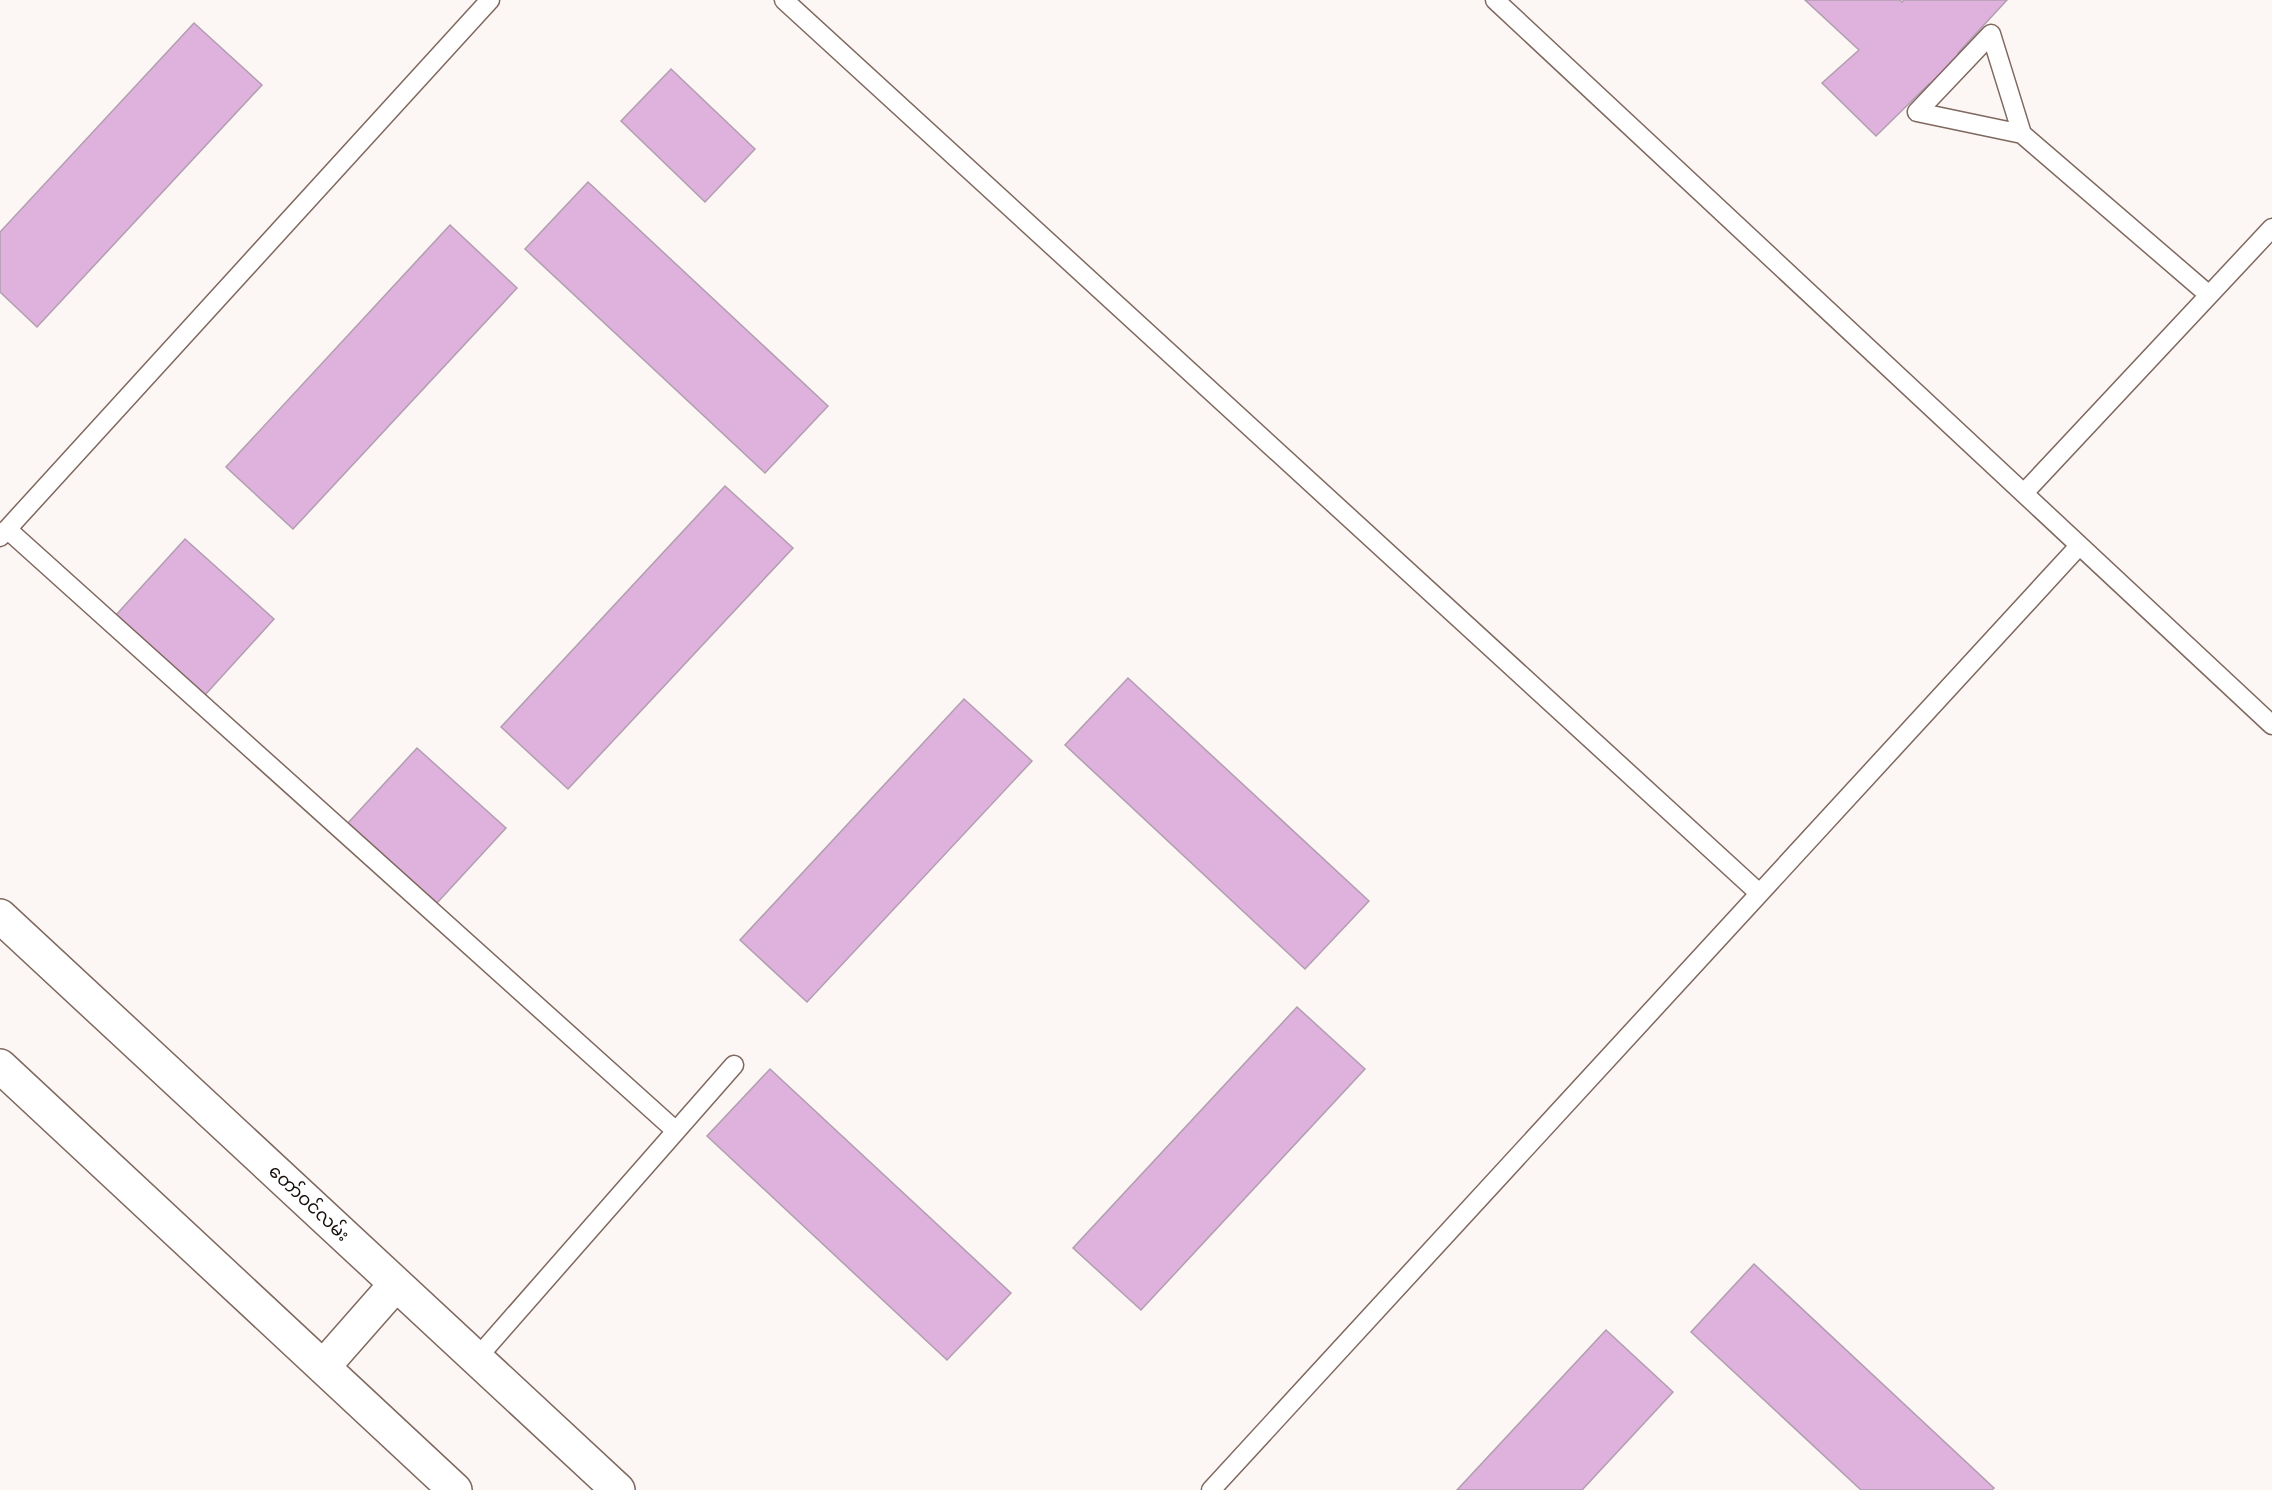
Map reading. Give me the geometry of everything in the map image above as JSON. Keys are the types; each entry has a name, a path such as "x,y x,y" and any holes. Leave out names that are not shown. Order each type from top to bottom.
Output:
{"street":[{"name":"တော်ဝင်လမ်း","path":"0,916 618,1490"},
{"path":"0,1066 455,1490"},
{"path":"323,1367 396,1284"}],"lane":[{"path":"490,0 4,533 676,1131"},
{"path":"784,0 1759,893"},
{"path":"1495,0 2272,725"},
{"path":"2022,134 1991,34 1917,112 2022,134 2209,295"},
{"path":"2024,493 2271,231"},
{"path":"1211,1490 2079,546"},
{"path":"476,1359 734,1065"}],"building":[{"path":"1805,0 1900,0 1902,2 1904,0 2007,0 1958,53 1971,66 1943,96 1929,84 1876,136 1822,83 1859,50"},
{"path":"194,23 262,85 37,327 0,292 0,232"},
{"path":"671,69 755,149 705,202 621,121"},
{"path":"588,182 828,406 765,473 525,249"},
{"path":"450,225 517,288 293,529 226,467"},
{"path":"725,486 793,548 568,789 501,727"},
{"path":"185,539 274,619 205,695 116,615"},
{"path":"1128,678 1369,901 1305,969 1065,745"},
{"path":"964,699 1032,761 807,1002 740,940"},
{"path":"417,748 506,828 437,903 348,823"},
{"path":"1297,1007 1365,1069 1141,1310 1073,1248"},
{"path":"770,1069 1011,1293 947,1360 707,1136"},
{"path":"1754,1264 1994,1488 1992,1490 1861,1490 1691,1332"},
{"path":"1606,1330 1673,1392 1582,1490 1457,1490"}]}
